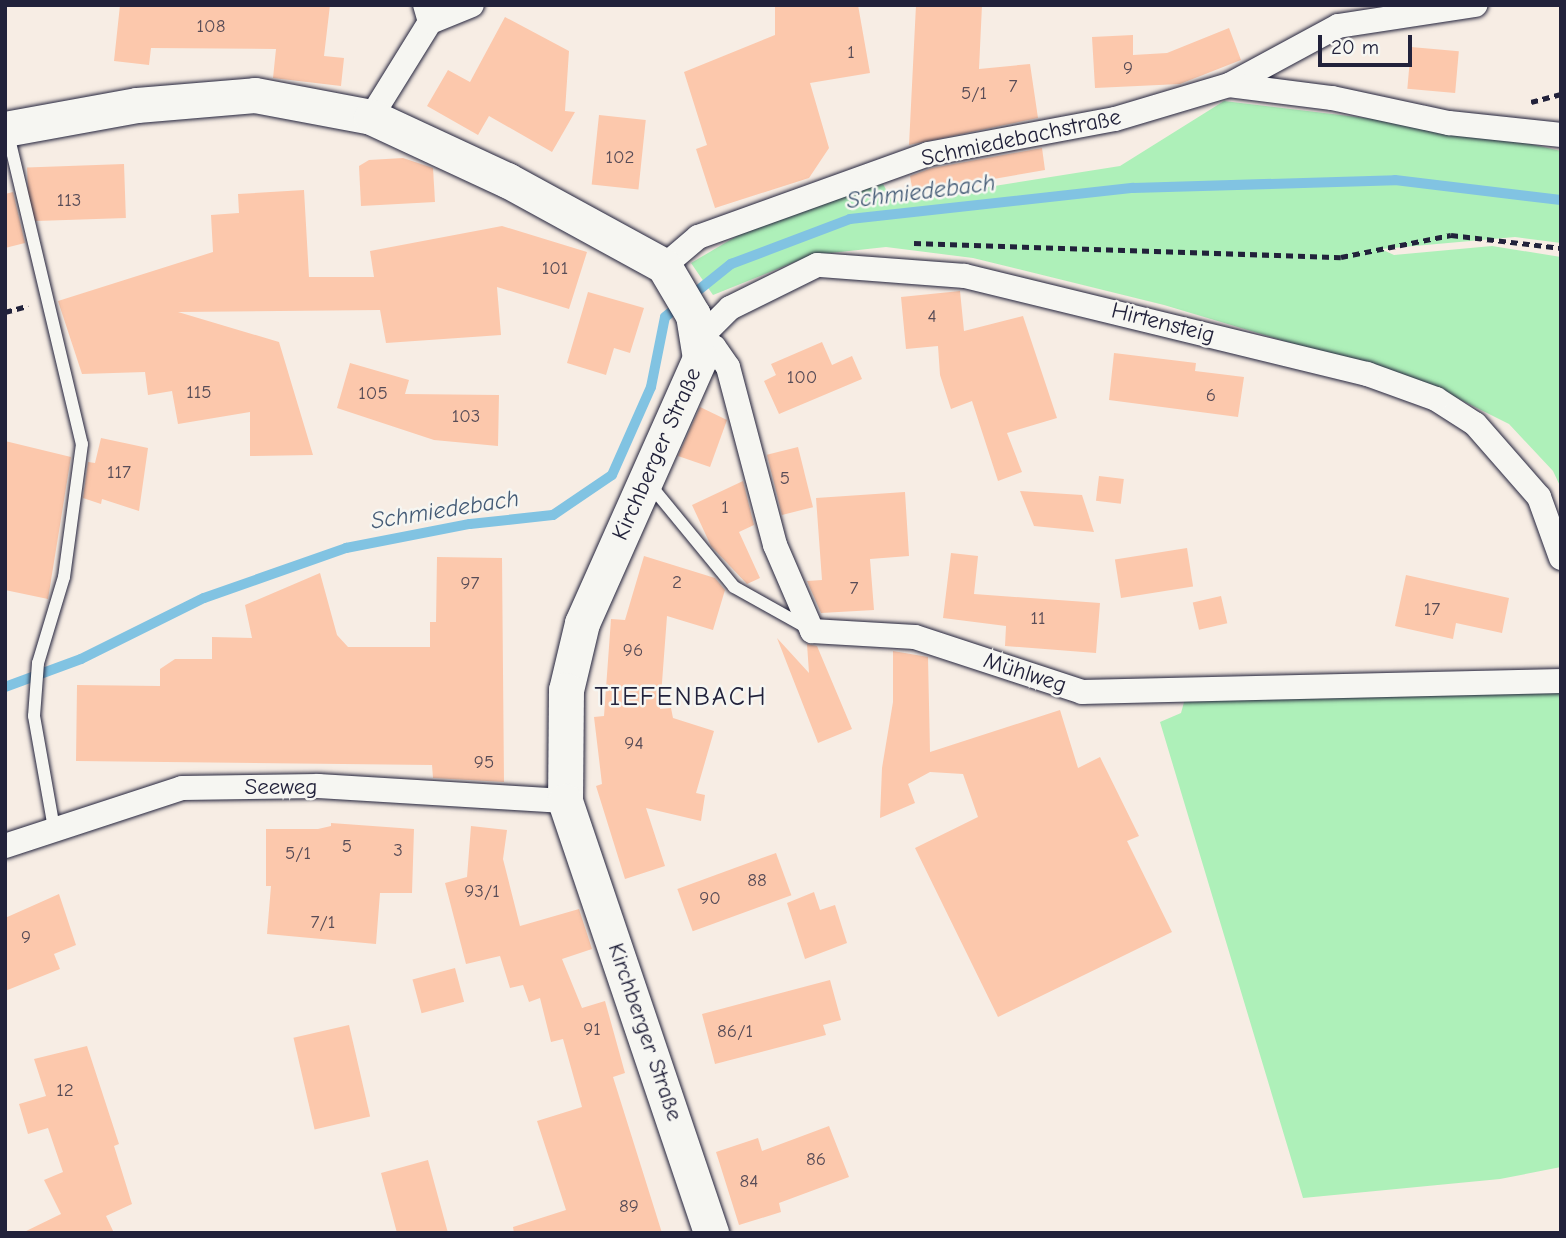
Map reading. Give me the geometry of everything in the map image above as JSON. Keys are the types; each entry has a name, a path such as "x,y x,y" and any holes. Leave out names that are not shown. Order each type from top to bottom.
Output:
{"main road":[{"path":"6,129 137,105 256,95 371,117 508,180 668,273 696,327"},
{"name":"Kirchberger Straße","path":"696,327 700,358 582,623 566,690 565,801 711,1233"}],"street":[{"path":"371,117 427,14 472,5"},
{"name":"Schmiedebachstraße","path":"668,273 698,237 928,155 1115,119 1229,85 1338,26 1475,5"},
{"name":"Schmiedebachstraße","path":"1229,85 1332,98 1450,123 1561,135"},
{"name":"Hirtensteig","path":"696,327 817,265 965,276 1367,374 1436,399 1475,424 1539,497 1561,558"},
{"path":"696,327 714,346 728,367 775,545 812,631"},
{"name":"Mühlweg","path":"812,631 915,638 1082,692 1561,681"},
{"name":"Seeweg","path":"5,846 182,788 318,786 565,801"}],"lane":[{"path":"6,129 82,444 64,577 38,663 34,716 54,828"},
{"path":"647,481 734,587 812,631"}],"path":[{"path":"911,243 924,240 1341,257 1451,235 1561,248"}],"green space":[{"path":"1224,101 1473,131 1561,151 1561,243 1515,237 1381,249 1394,255 1492,246 1561,257 1561,488 1553,471 1509,424 1431,385 1164,305 973,258 886,247 812,255 713,295 691,263 776,213 883,184 893,202 1120,166"},
{"path":"1561,691 1561,1167 1500,1179 1303,1198 1160,722 1181,713 1186,695"}],"building":[{"path":"120,5 330,5 324,56 344,58 341,86 273,78 276,49 151,48 149,65 114,61"},
{"path":"775,5 858,5 870,73 810,83 829,148 809,178 715,208 696,149 707,145 684,72 775,35"},
{"path":"916,5 982,5 979,69 1030,64 1038,118 909,145"},
{"path":"505,17 569,51 565,111 575,112 552,152 489,116 478,135 427,106 448,70 470,82"},
{"path":"1229,28 1241,60 1180,84 1095,88 1092,37 1133,35 1133,55 1167,53"},
{"path":"1411,47 1459,51 1455,93 1407,89"},
{"path":"599,115 646,120 638,190 592,185"},
{"path":"1042,148 1045,170 913,193 910,176 932,168"},
{"path":"403,158 433,168 435,202 361,206 359,166 369,160"},
{"path":"124,164 126,218 29,221 27,167"},
{"path":"304,190 309,277 374,277 370,251 502,226 587,252 569,309 497,287 501,335 386,343 380,310 178,312 279,342 313,455 250,456 250,412 178,424 172,391 148,395 145,372 82,374 58,301 213,252 211,215 239,213 238,194"},
{"path":"13,192 25,243 5,248 5,194"},
{"path":"960,291 964,331 1023,316 1057,418 1007,433 1022,472 998,481 972,401 951,409 940,375 938,346 906,349 901,297"},
{"path":"588,292 644,308 630,353 614,348 606,375 567,363"},
{"path":"822,342 832,365 852,356 862,379 779,414 764,381 776,375 771,364"},
{"path":"1114,353 1196,363 1195,371 1244,377 1238,417 1109,400"},
{"path":"350,363 409,380 405,394 499,395 498,446 434,440 337,408"},
{"path":"700,407 727,420 710,467 678,456"},
{"path":"101,438 148,448 139,511 102,499 101,504 83,498 88,462 95,463"},
{"path":"5,441 71,457 48,599 5,590"},
{"path":"798,447 813,507 782,515 767,455"},
{"path":"1099,476 1124,479 1121,504 1096,501"},
{"path":"743,481 754,525 739,532 760,578 747,584 711,546 692,505"},
{"path":"1020,491 1082,495 1094,532 1034,526"},
{"path":"905,492 909,556 870,559 874,610 821,613 807,581 822,580 816,498"},
{"path":"1187,548 1193,587 1121,598 1115,559"},
{"path":"951,553 978,556 974,594 1100,603 1096,653 1005,646 1006,626 943,618"},
{"path":"644,556 715,578 725,590 713,630 667,616 660,709 671,708 673,718 714,731 696,793 705,795 701,821 646,808 665,866 625,879 596,786 602,784 594,717 604,716 611,619 625,620"},
{"path":"437,557 502,558 504,782 433,778 432,765 76,761 77,685 160,686 160,669 175,659 212,659 212,637 252,638 245,605 320,573 337,635 348,647 430,647 430,622 436,622"},
{"path":"1406,575 1509,598 1502,633 1456,623 1453,639 1395,626"},
{"path":"1221,596 1227,623 1199,630 1193,603"},
{"path":"777,638 809,673 807,644 817,646 852,729 818,743"},
{"path":"893,651 928,657 930,752 1060,710 1078,768 1100,757 1139,836 1127,841 1172,932 998,1017 915,848 978,817 963,774 930,772 908,784 915,803 880,818 882,768 893,702"},
{"path":"331,823 414,829 412,893 380,893 376,944 267,934 271,886 266,886 266,829 318,829 331,826"},
{"path":"471,826 507,830 503,859 520,926 579,909 592,949 562,959 582,1008 605,1001 625,1073 613,1077 662,1233 514,1233 513,1227 566,1210 537,1121 582,1107 563,1039 551,1042 540,998 529,1002 523,985 510,988 500,956 466,964 445,883 467,877"},
{"path":"776,853 791,895 693,931 677,889"},
{"path":"814,892 820,910 835,905 847,943 805,959 787,903"},
{"path":"59,894 76,945 54,954 60,969 5,991 5,918"},
{"path":"455,968 464,1002 422,1013 412,979"},
{"path":"830,980 841,1020 823,1025 826,1035 715,1064 702,1014"},
{"path":"349,1025 370,1117 315,1129 293,1038"},
{"path":"87,1046 119,1144 114,1146 132,1204 106,1216 114,1233 22,1233 61,1214 44,1180 63,1172 48,1128 28,1134 19,1104 46,1096 34,1059"},
{"path":"829,1126 849,1177 779,1203 781,1212 739,1225 716,1152 758,1138 762,1151"},
{"path":"428,1160 448,1233 397,1233 381,1173"}],"waterway":[{"name":"Schmiedebach","path":"5,687 81,659 204,598 346,548 470,524 553,515 612,475 651,387 665,317 731,264 850,219 1133,188 1395,180 1561,200"}],"district":[{"name":"TIEFENBACH","path":"681,698"}]}
